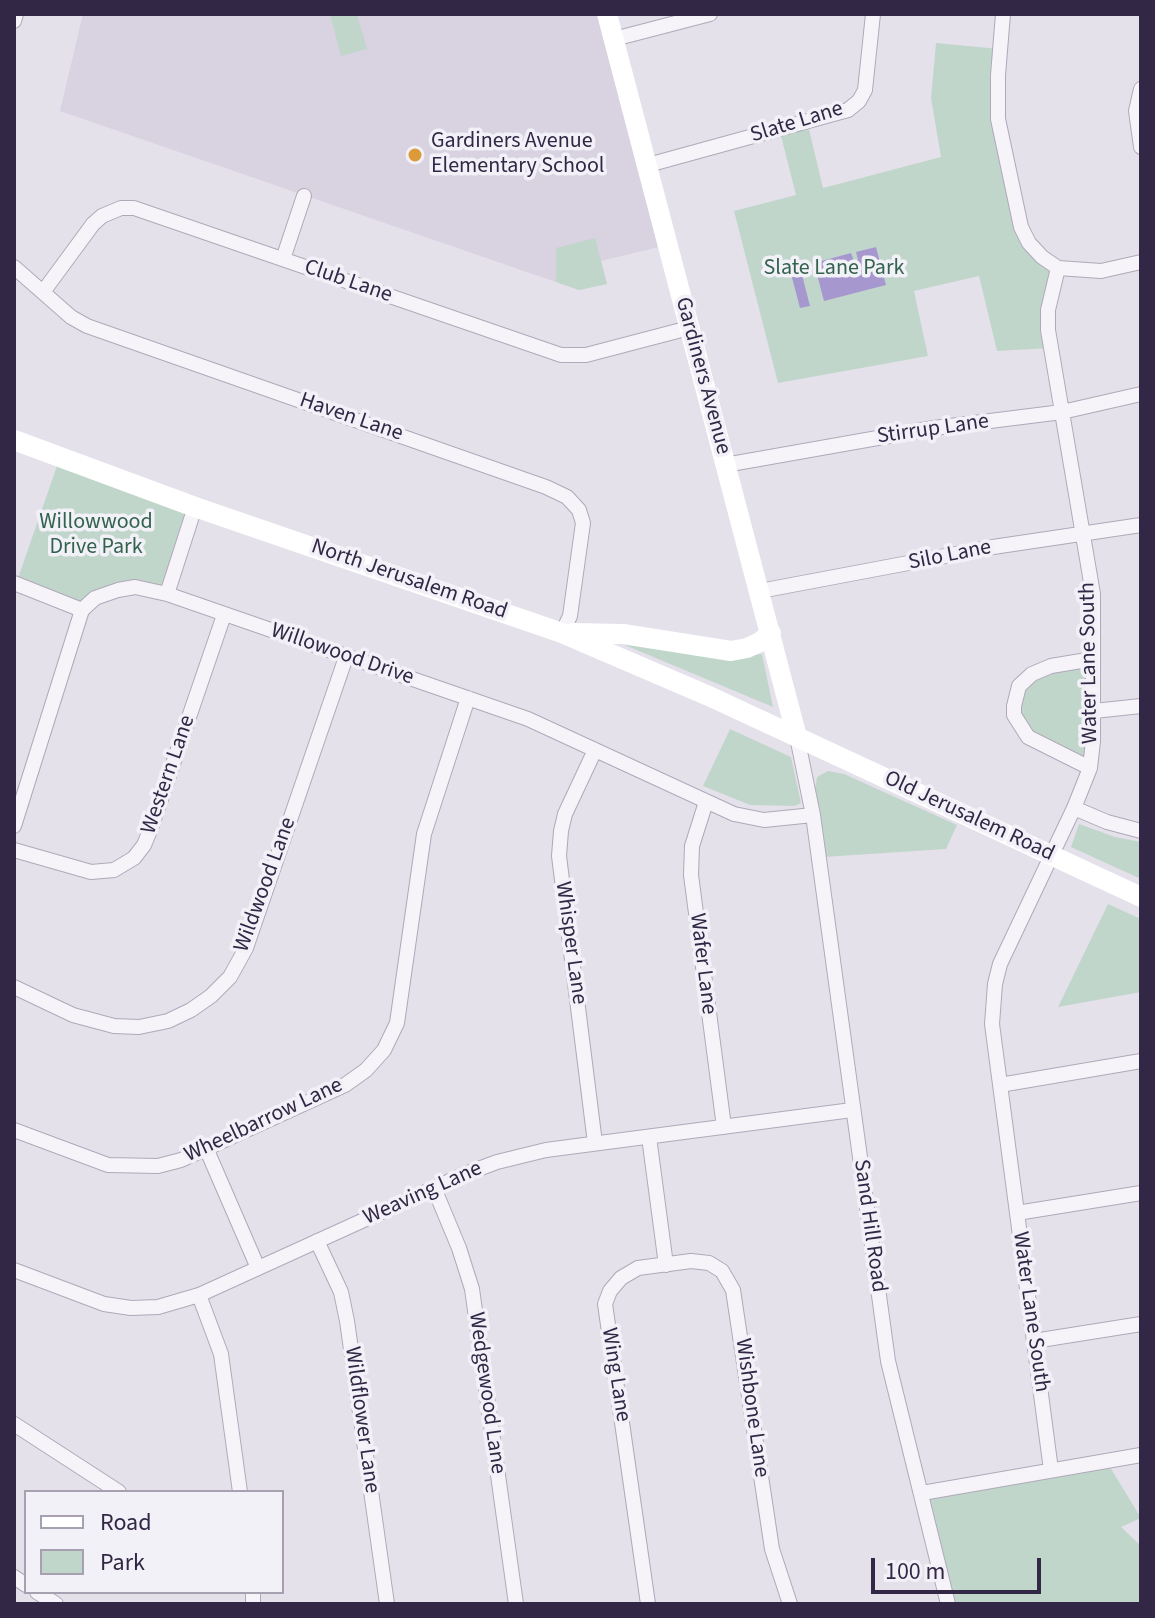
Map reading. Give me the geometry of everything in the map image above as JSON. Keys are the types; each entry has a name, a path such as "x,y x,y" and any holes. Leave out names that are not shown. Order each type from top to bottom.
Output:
{"main road":[{"name":"Gardiners Avenue","path":"607,14 797,737"},
{"name":"North Jerusalem Road","path":"14,440 195,507 562,633 797,737"},
{"path":"562,633 623,634 731,651 747,648 771,633"},
{"name":"Old Jerusalem Road","path":"797,737 1141,897"}],"street":[{"path":"14,21 16,14"},
{"path":"614,39 710,14"},
{"name":"Slate Lane","path":"648,165 848,110 859,101 865,90 873,14"},
{"path":"1003,14 997,98 1001,140 1021,227 1029,243 1058,268 1101,271 1141,262"},
{"path":"1141,89 1136,111 1141,147"},
{"path":"283,259 304,196"},
{"name":"Club Lane","path":"43,292 93,224 102,216 121,208 149,213 561,355 586,355 689,328"},
{"name":"Haven Lane","path":"14,267 71,317 87,326 567,497 579,510 583,523 570,616 562,633"},
{"name":"Water Lane South","path":"1051,1470 992,1024 995,984 1010,941 1090,768 1094,711 1093,594 1048,330 1048,310 1058,268"},
{"name":"Stirrup Lane","path":"725,465 934,428 1062,412 1141,394"},
{"path":"167,594 195,507"},
{"name":"Silo Lane","path":"760,591 993,547 1141,525"},
{"path":"14,583 82,610 14,826"},
{"name":"Willowood Drive","path":"82,610 95,598 118,590 135,587 167,594 528,719 734,814 764,820 813,815"},
{"name":"Western Lane","path":"14,850 91,872 114,870 134,858 151,828 224,615"},
{"name":"Wildwood Lane","path":"14,987 73,1015 114,1026 139,1027 168,1021 211,996 230,977 246,948 346,657"},
{"path":"1090,768 1028,737 1014,715 1014,706 1019,686 1032,674 1051,666 1093,659"},
{"name":"Wheelbarrow Lane","path":"14,1130 88,1159 127,1167 158,1166 181,1160 345,1085 366,1070 384,1050 402,1006 415,884 424,834 468,698"},
{"path":"1094,711 1141,706"},
{"name":"Sand Hill Road","path":"797,737 813,815 888,1361 922,1493"},
{"name":"Whisper Lane","path":"595,750 565,814 559,856 595,1143"},
{"name":"Wafer Lane","path":"706,802 692,846 691,875 724,1127"},
{"path":"1074,808 1107,822 1141,831"},
{"path":"1000,1085 1141,1061"},
{"name":"Weaving Lane","path":"14,1270 104,1304 131,1308 158,1307 199,1295 497,1162 546,1150 852,1110"},
{"path":"649,1137 666,1265"},
{"path":"206,1148 258,1268"},
{"name":"Wedgewood Lane","path":"434,1188 472,1289 516,1604"},
{"path":"1017,1213 1141,1193"},
{"name":"Wildflower Lane","path":"317,1241 341,1292 347,1321 387,1604"},
{"name":"Wishbone Lane","path":"666,1265 691,1261 709,1263 722,1271 733,1290 772,1549 790,1604"},
{"name":"Wing Lane","path":"648,1604 605,1304 610,1291 621,1278 638,1268 666,1265"},
{"path":"199,1295 221,1354 240,1490"},
{"path":"1034,1341 1141,1324"},
{"path":"14,1424 116,1490"},
{"path":"948,1604 922,1493 1141,1455"}],"shaded area":[{"name":"Gardiners Avenue Elementary School","path":"83,14 605,14 667,245 601,261 607,284 579,290 60,111"},
{"path":"876,247 886,285 824,301 814,263 851,253 854,261 858,260 856,252"},
{"path":"800,267 810,306 800,308 790,270"}],"green space":[{"path":"330,14 357,14 367,49 341,56"},
{"name":"Slate Lane Park","path":"936,43 999,49 997,75 1020,228 1056,269 1051,348 997,351 979,276 914,291 928,356 778,383 734,211 796,195 780,132 808,125 823,188 941,157 931,98"},
{"path":"595,238 607,284 579,290 556,282 556,248"},
{"name":"Willowwood Drive Park","path":"59,460 194,508 167,593 135,587 82,609 16,584"},
{"path":"620,643 730,658 762,654 773,707"},
{"path":"1092,660 1089,765 1036,742 1015,706 1034,675"},
{"path":"730,729 791,757 801,803 795,806 750,805 703,786"},
{"path":"828,771 844,774 957,825 946,849 824,857 815,789 817,777"},
{"path":"1079,824 1115,837 1141,842 1141,879 1071,847"},
{"path":"1108,904 1141,919 1141,992 1058,1007"},
{"path":"1107,1462 1141,1518 1121,1527 1141,1546 1141,1604 950,1604 924,1494"}],"place":[{"name":"Gardiners Avenue Elementary School","path":"415,155"}]}
